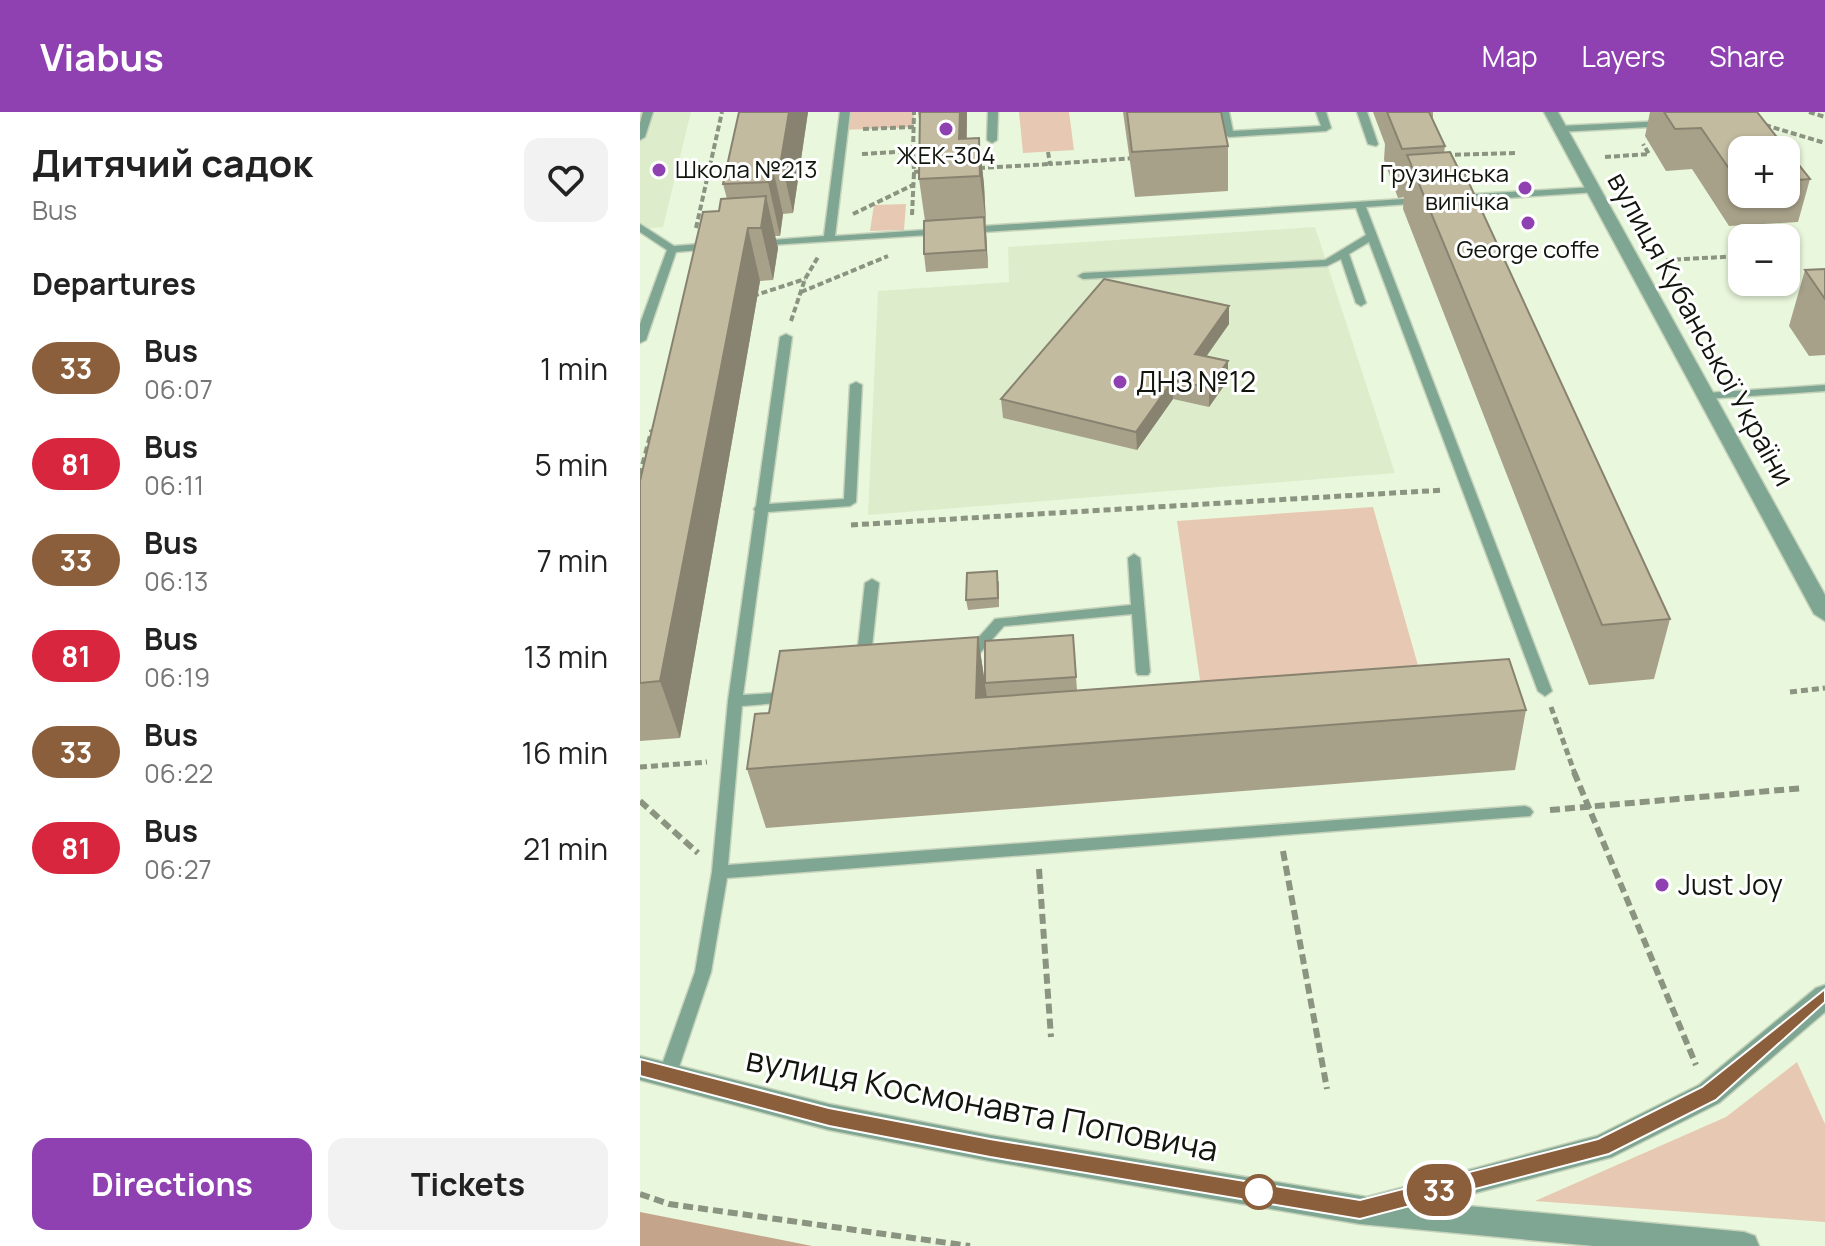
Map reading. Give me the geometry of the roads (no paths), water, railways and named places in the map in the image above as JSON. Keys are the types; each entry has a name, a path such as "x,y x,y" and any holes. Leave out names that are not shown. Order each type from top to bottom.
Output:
{"street":[{"name":"вулиця Кубанської України","path":"1551,112 1825,614"},
{"name":"вулиця Космонавта Поповича","path":"1360,1210 1602,1148 1709,1094 1825,996"},
{"name":"вулиця Космонавта Поповича","path":"654,1072 829,1117 1360,1210 1744,1246"}],"lane":[{"path":"640,137 648,112"},
{"path":"829,239 845,112"},
{"path":"992,140 993,112"},
{"path":"1224,112 1229,134 1326,128 1321,112"},
{"path":"1362,112 1373,144"},
{"path":"1560,129 1676,124"},
{"path":"1447,199 1594,190"},
{"path":"737,245 1432,200"},
{"path":"1360,205 1545,691"},
{"path":"640,227 672,249 722,246"},
{"path":"1083,276 1327,263 1372,236"},
{"path":"640,340 672,249"},
{"path":"1344,253 1361,303"},
{"path":"654,1072 703,972 720,872 735,701 786,337"},
{"path":"760,509 850,502 856,385"},
{"path":"1706,396 1825,388"},
{"path":"1134,558 1143,672"},
{"path":"862,676 872,583"},
{"path":"954,674 1000,622 1138,609"},
{"path":"735,701 803,696"},
{"path":"720,872 1525,812"}],"place":[{"name":"ЖЕК-304","path":"946,129"},
{"name":"Школа №213","path":"659,170"},
{"name":"Грузинська випічка","path":"1525,188"},
{"name":"George coffe","path":"1528,223"},
{"name":"ДНЗ №12","path":"1120,382"},
{"name":"Just Joy","path":"1662,885"}]}
